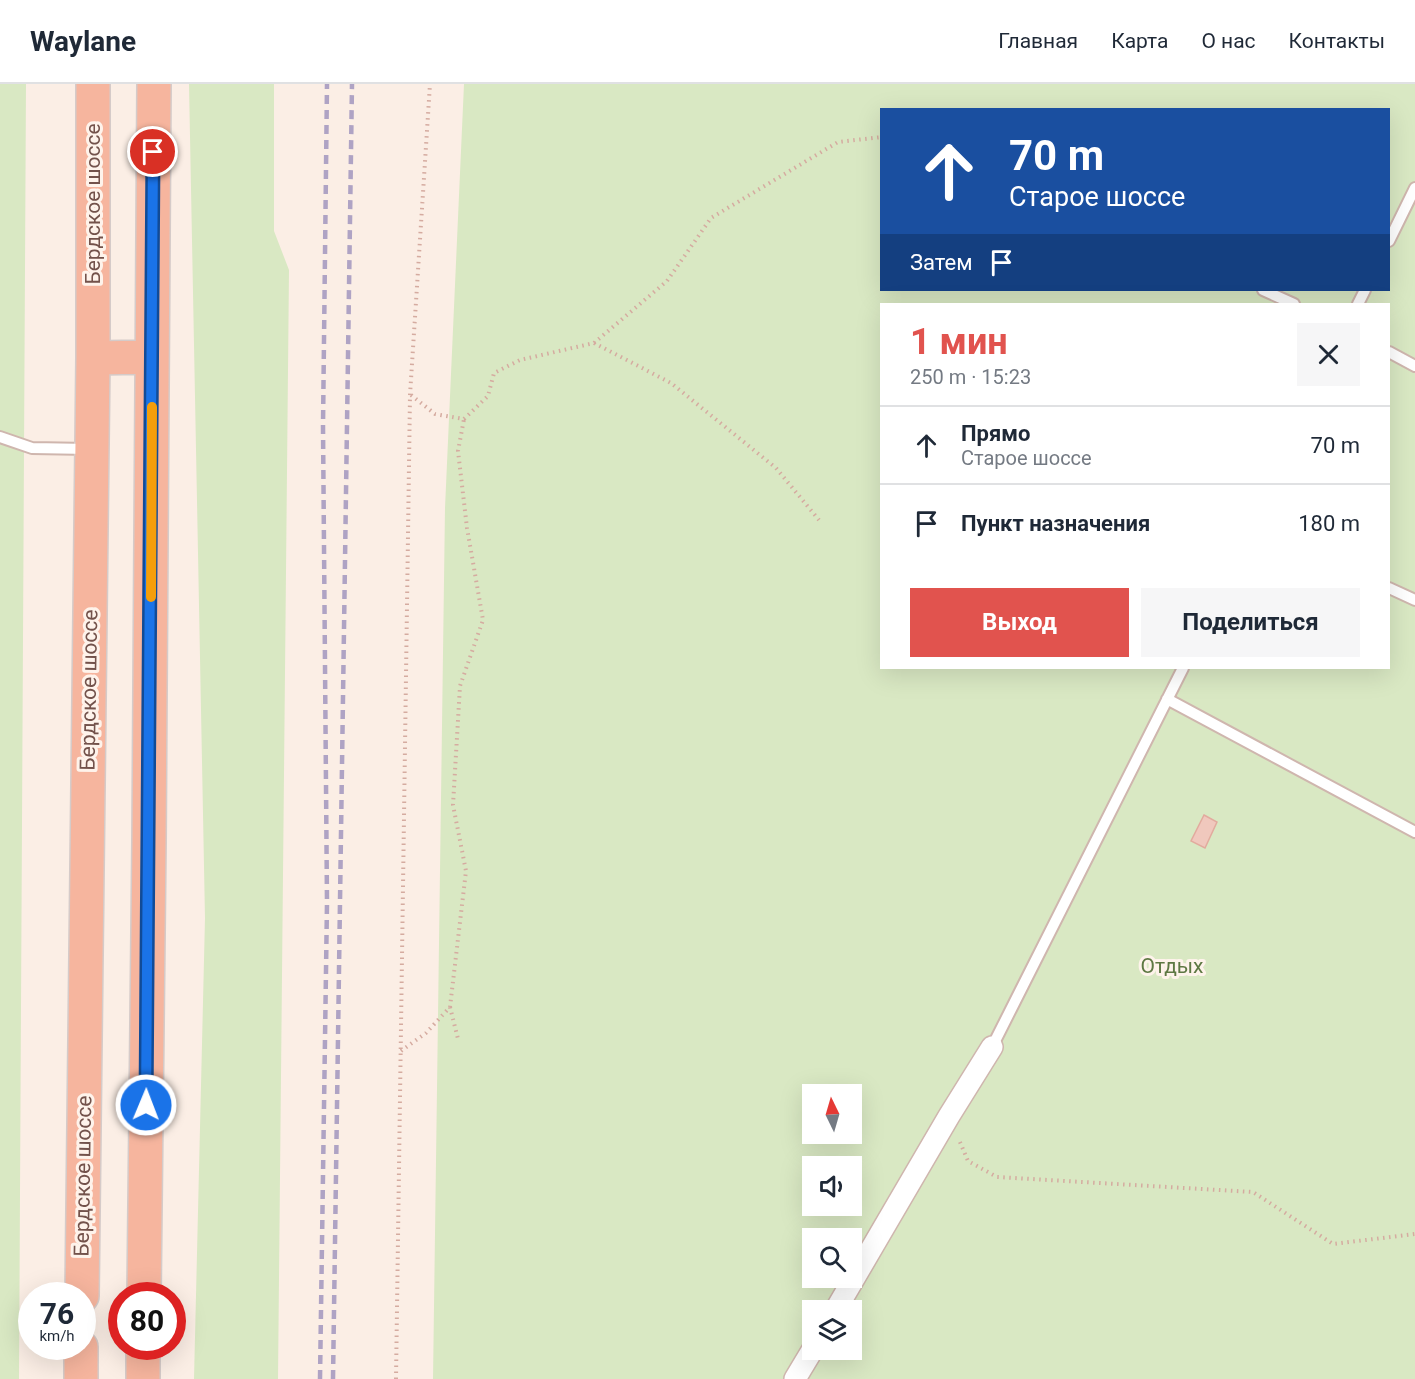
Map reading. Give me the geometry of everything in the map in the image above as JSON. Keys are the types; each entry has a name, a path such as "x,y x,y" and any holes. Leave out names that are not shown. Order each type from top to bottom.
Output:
{"highway":[{"name":"Бердское шоссе","path":"82,1282 93,358 93,84"},
{"path":"144,1282 154,84"},
{"path":"93,358 152,357"},
{"path":"81,1360 81,1379"},
{"path":"143,1360 143,1379"}],"street":[{"path":"841,1300 992,1047"},
{"path":"795,1379 806,1360"}],"lane":[{"path":"1390,239 1415,188"},
{"path":"1265,291 1292,303"},
{"path":"1390,353 1415,366"},
{"path":"0,437 32,448 92,449"},
{"path":"1390,588 1415,600"},
{"path":"992,1047 1182,669"},
{"path":"1167,699 1415,832"}],"path":[{"path":"396,1379 410,395 430,84"},
{"path":"458,1039 450,1007 466,872 453,805 460,686 483,620 467,528 458,451 464,418 488,396 494,373 520,360 594,343 667,281 711,218 838,142 880,137"},
{"path":"594,343 670,382 776,468 819,520"},
{"path":"410,395 435,414 464,418"},
{"path":"401,1051 426,1033 450,1007"},
{"path":"949,1116 968,1161 997,1177 1253,1192 1333,1244 1415,1234"}],"green space":[{"path":"0,84 26,84 19,1379 0,1379"},
{"path":"189,84 274,84 274,231 289,270 278,1379 194,1379 205,918"},
{"name":"Отдых","path":"464,84 1415,84 1415,1379 433,1379 445,508"}],"building":[{"path":"1204,815 1217,822 1205,848 1191,841"}],"railway":[{"path":"320,1379 327,903 323,426 327,84"},
{"path":"333,1379 352,84"}],"slow traffic":[{"path":"151,597 152,407"}],"route":[{"path":"146,1105 153,152"}]}
